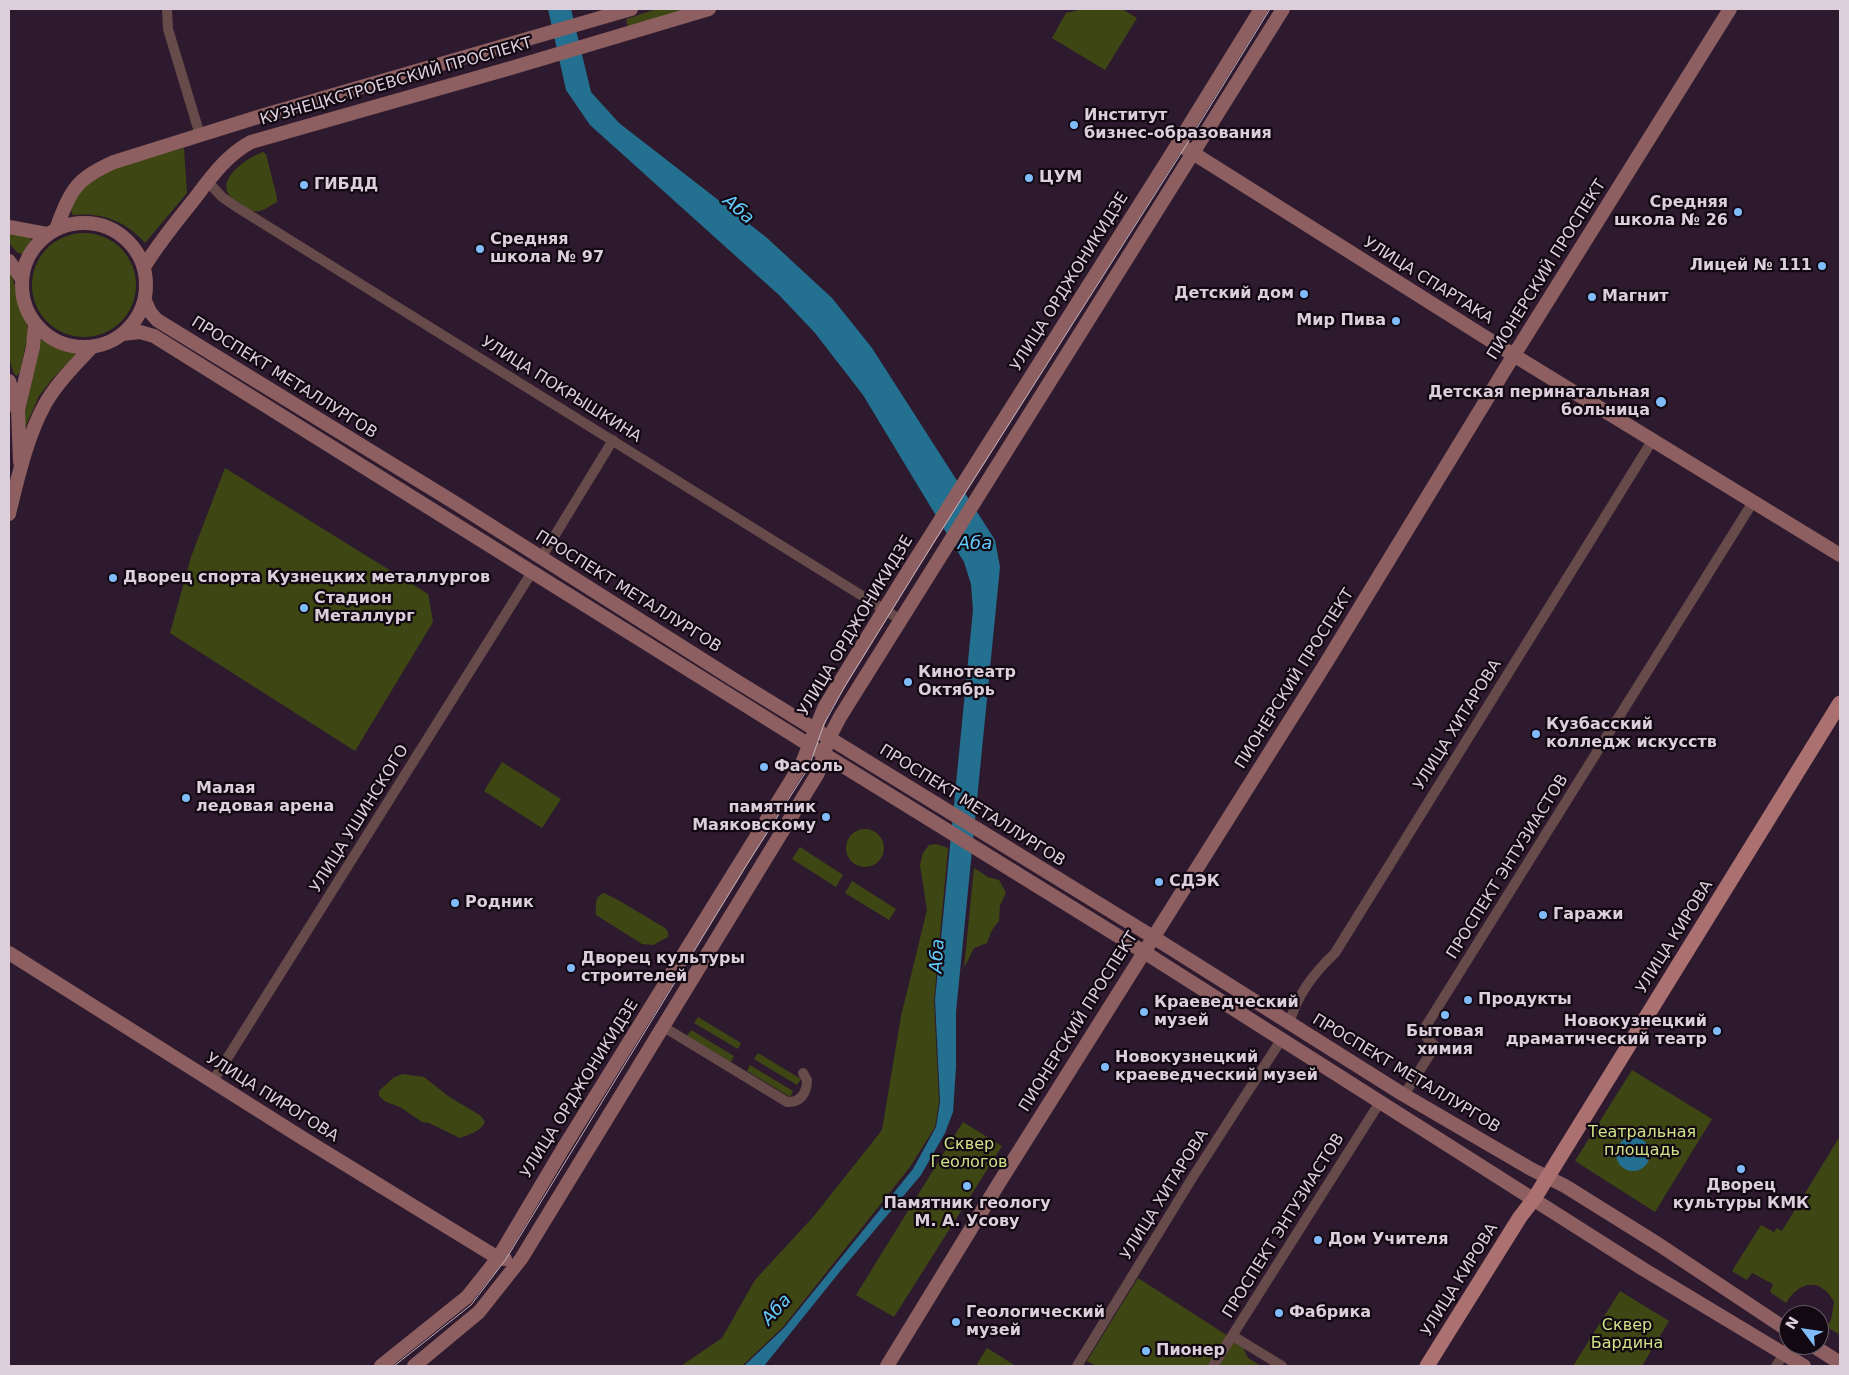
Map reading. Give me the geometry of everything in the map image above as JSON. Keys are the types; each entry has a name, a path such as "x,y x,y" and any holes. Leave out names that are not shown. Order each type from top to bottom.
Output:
{"main road":[{"name":"КУЗНЕЦКСТРОЕВСКИЙ ПРОСПЕКТ","path":"52,231 76,186 93,171 114,162 631,9"},
{"name":"КУЗНЕЦКСТРОЕВСКИЙ ПРОСПЕКТ","path":"144,267 157,245 230,156 239,148 251,142 709,9"},
{"name":"УЛИЦА ОРДЖОНИКИДЗЕ","path":"381,1366 468,1297 498,1258 564,1147 802,763 824,708 1261,9"},
{"name":"УЛИЦА ОРДЖОНИКИДЗЕ","path":"414,1366 479,1312 521,1259 818,773 830,738 840,717 1282,9"},
{"name":"ПИОНЕРСКИЙ ПРОСПЕКТ","path":"887,1366 1145,943 1315,680 1730,9"},
{"name":"УЛИЦА СПАРТАКА","path":"1178,143 1515,356 1840,555"},
{"path":"9,227 52,231 77,223 99,224 118,233 134,248 144,267 145,301 135,321 123,334 112,341 92,347 69,346 50,338 35,324 26,310 22,295 22,279 26,261 35,246 52,231"},
{"path":"9,262 22,279"},
{"name":"ПРОСПЕКТ МЕТАЛЛУРГОВ","path":"145,301 150,312 157,320 994,840 1145,943 1281,1040 1643,1268 1779,1345"},
{"path":"20,470 18,410 33,347 35,324"},
{"name":"ПРОСПЕКТ МЕТАЛЛУРГОВ","path":"123,334 140,332 154,336 809,746 985,853 1289,1024 1404,1095 1547,1177 1658,1244 1779,1324"},
{"path":"9,514 20,470 36,423 59,383 92,347"},
{"path":"9,381 18,410"},
{"name":"УЛИЦА КИРОВА","path":"1427,1366 1520,1217 1534,1199 1840,703"},
{"name":"УЛИЦА ПИРОГОВА","path":"9,953 498,1258 521,1259"},
{"name":"ПРОСПЕКТ МЕТАЛЛУРГОВ","path":"1792,1355 1804,1366"},
{"path":"1828,1355 1840,1363"}],"street":[{"path":"167,9 168,29 200,135"},
{"name":"УЛИЦА ПОКРЫШКИНА","path":"208,182 222,197 234,206 901,620"},
{"path":"541,558 613,440"},
{"name":"УЛИЦА ХИТАРОВА","path":"1289,1024 1293,1008 1314,973 1335,953 1652,441"},
{"name":"ПРОСПЕКТ ЭНТУЗИАСТОВ","path":"1404,1095 1435,1046 1427,1038 1426,1026 1753,502"},
{"name":"УЛИЦА УШИНСКОГО","path":"213,1082 532,572"},
{"path":"662,1026 787,1102 799,1099 806,1090 807,1080 803,1073"},
{"name":"УЛИЦА ХИТАРОВА","path":"1076,1366 1281,1040"},
{"name":"ПРОСПЕКТ ЭНТУЗИАСТОВ","path":"1213,1366 1380,1102"},
{"path":"1233,1336 1282,1366"},
{"path":"1776,1366 1784,1355"}],"green space":[{"path":"657,9 686,9 628,27 626,19"},
{"path":"1083,9 1122,9 1137,18 1105,70 1052,38 1066,13"},
{"path":"184,148 187,193 145,243 130,229 113,220 94,215 73,215 71,211 78,196 88,184 102,174 134,161"},
{"path":"263,152 266,154 277,202 264,210 254,211 231,197 227,190 227,184 235,170 249,159"},
{"path":"9,232 31,235 31,241 24,254 18,253 9,243"},
{"path":"84,233 104,237 121,248 132,265 136,285 132,305 121,322 104,333 84,337 64,333 47,322 36,305 32,285 36,265 47,248 64,237"},
{"path":"9,268 27,323 28,334 20,372 17,376 14,374 9,358"},
{"path":"42,338 76,354 39,396 25,428 25,411"},
{"name":"Стадион Металлург","path":"225,468 428,594 433,622 355,751 170,633 191,557"},
{"path":"502,762 561,799 542,828 484,791"},
{"path":"865,829 879,834 884,848 879,862 865,867 851,862 846,848 851,834"},
{"path":"936,844 948,848 934,1001 939,1102 935,1127 910,1167 783,1327 742,1366 681,1366 722,1338 755,1280 814,1216 882,1130 901,1016 927,910 920,865 923,853 929,845"},
{"path":"800,847 843,875 836,887 792,859"},
{"path":"974,868 988,877 999,880 1006,893 1000,905 999,921 992,930 987,943 974,948 964,968"},
{"path":"852,881 896,909 889,920 845,893"},
{"path":"604,893 665,928 668,932 668,937 653,945 642,944 596,915 597,899"},
{"path":"698,1017 741,1043 738,1049 694,1023"},
{"path":"691,1030 734,1056 731,1062 687,1036"},
{"path":"758,1053 801,1079 797,1085 754,1059"},
{"path":"750,1065 793,1091 790,1097 747,1071"},
{"name":"Театральная площадь","path":"1632,1070 1712,1119 1655,1212 1575,1161"},
{"path":"402,1074 424,1077 448,1096 481,1116 485,1122 478,1130 460,1138 429,1123 422,1122 400,1107 386,1102 379,1096 379,1091 393,1078"},
{"name":"Сквер Геологов","path":"963,1122 1002,1146 894,1317 856,1295"},
{"path":"1840,1136 1840,1335 1829,1328 1834,1302 1823,1289 1817,1286 1804,1286 1792,1295 1786,1303 1770,1292 1773,1284 1752,1273 1747,1280 1732,1271 1761,1225 1774,1232 1777,1228 1782,1231"},
{"path":"1138,1278 1242,1345 1248,1358 1261,1366 1096,1366 1087,1361"},
{"name":"Сквер Бардина","path":"1620,1291 1669,1321 1642,1366 1573,1366"},
{"path":"987,1348 1016,1366 980,1366 977,1364"}],"water":[{"name":"Аба","path":"548,9 571,9 591,92 619,123 766,237 832,298 872,348 995,540 1000,567 956,1012 956,1067 953,1112 945,1133 921,1175 764,1366 744,1366 784,1328 913,1169 936,1127 940,1102 935,1000 973,610 971,584 964,562 863,395 815,333 779,295 590,125 566,90"},
{"path":"1633,1137 1645,1142 1650,1154 1645,1166 1633,1171 1621,1166 1616,1154 1621,1142"}],"tram line":[{"path":"394,1366 471,1305 506,1259 746,866 809,767 824,724 845,686 1270,9"}],"place":[{"name":"Институт бизнес-образования","path":"1074,125"},
{"name":"ЦУМ","path":"1029,178"},
{"name":"ГИБДД","path":"304,185"},
{"name":"Средняя школа № 26","path":"1738,212"},
{"name":"Средняя школа № 97","path":"480,249"},
{"name":"Лицей № 111","path":"1822,266"},
{"name":"Детский дом","path":"1304,294"},
{"name":"Магнит","path":"1592,297"},
{"name":"Мир Пива","path":"1396,321"},
{"name":"Детская перинатальная больница","path":"1661,402"},
{"name":"Дворец спорта Кузнецких металлургов","path":"113,578"},
{"name":"Стадион Металлург","path":"304,608"},
{"name":"Кинотеатр Октябрь","path":"908,682"},
{"name":"Кузбасский колледж искусств","path":"1536,734"},
{"name":"Фасоль","path":"764,767"},
{"name":"Малая ледовая арена","path":"186,798"},
{"name":"памятник Маяковскому","path":"826,817"},
{"name":"СДЭК","path":"1159,882"},
{"name":"Родник","path":"455,903"},
{"name":"Гаражи","path":"1543,915"},
{"name":"Дворец культуры строителей","path":"571,968"},
{"name":"Продукты","path":"1468,1000"},
{"name":"Краеведческий музей","path":"1144,1012"},
{"name":"Бытовая химия","path":"1445,1015"},
{"name":"Новокузнецкий драматический театр","path":"1717,1031"},
{"name":"Новокузнецкий краеведческий музей","path":"1105,1067"},
{"name":"Дворец культуры КМК","path":"1741,1169"},
{"name":"Памятник геологу М. А. Усову","path":"967,1186"},
{"name":"Дом Учителя","path":"1318,1240"},
{"name":"Фабрика","path":"1279,1313"},
{"name":"Геологический музей","path":"956,1322"},
{"name":"Пионер","path":"1146,1351"}]}
